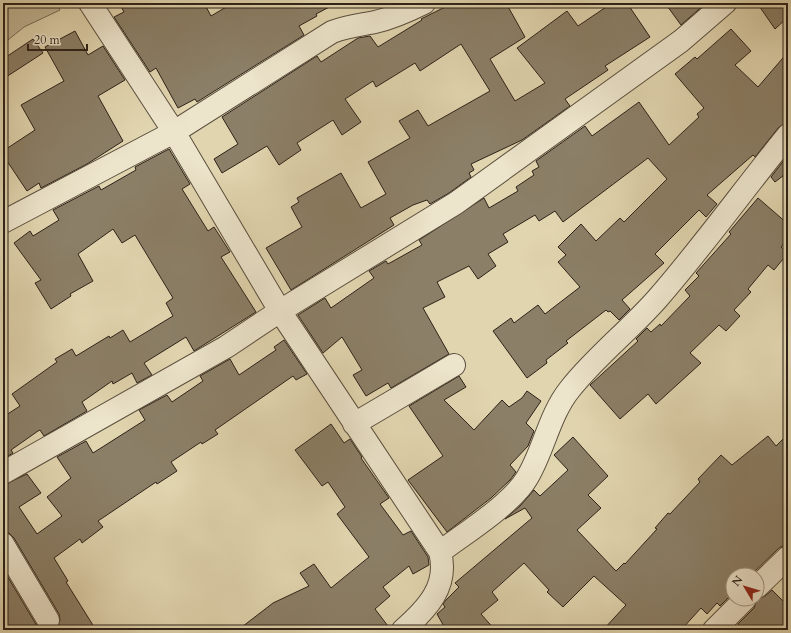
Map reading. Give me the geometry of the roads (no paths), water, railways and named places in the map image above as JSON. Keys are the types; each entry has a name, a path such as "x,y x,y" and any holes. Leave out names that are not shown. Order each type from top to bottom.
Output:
{"street":[{"path":"90,3 174,132 280,310 440,552 444,566 435,594 414,620 403,630"},
{"path":"3,222 174,132 332,32 345,27 374,22 399,15 424,3"},
{"path":"3,473 226,347 280,310 456,202 681,41 725,3"},
{"path":"440,552 511,498 526,480 536,462 549,425 568,391 582,373 657,299 707,239 788,135"},
{"path":"354,424 454,365"},
{"path":"3,544 48,620"},
{"path":"765,579 788,557"},
{"path":"714,630 737,607"}]}
